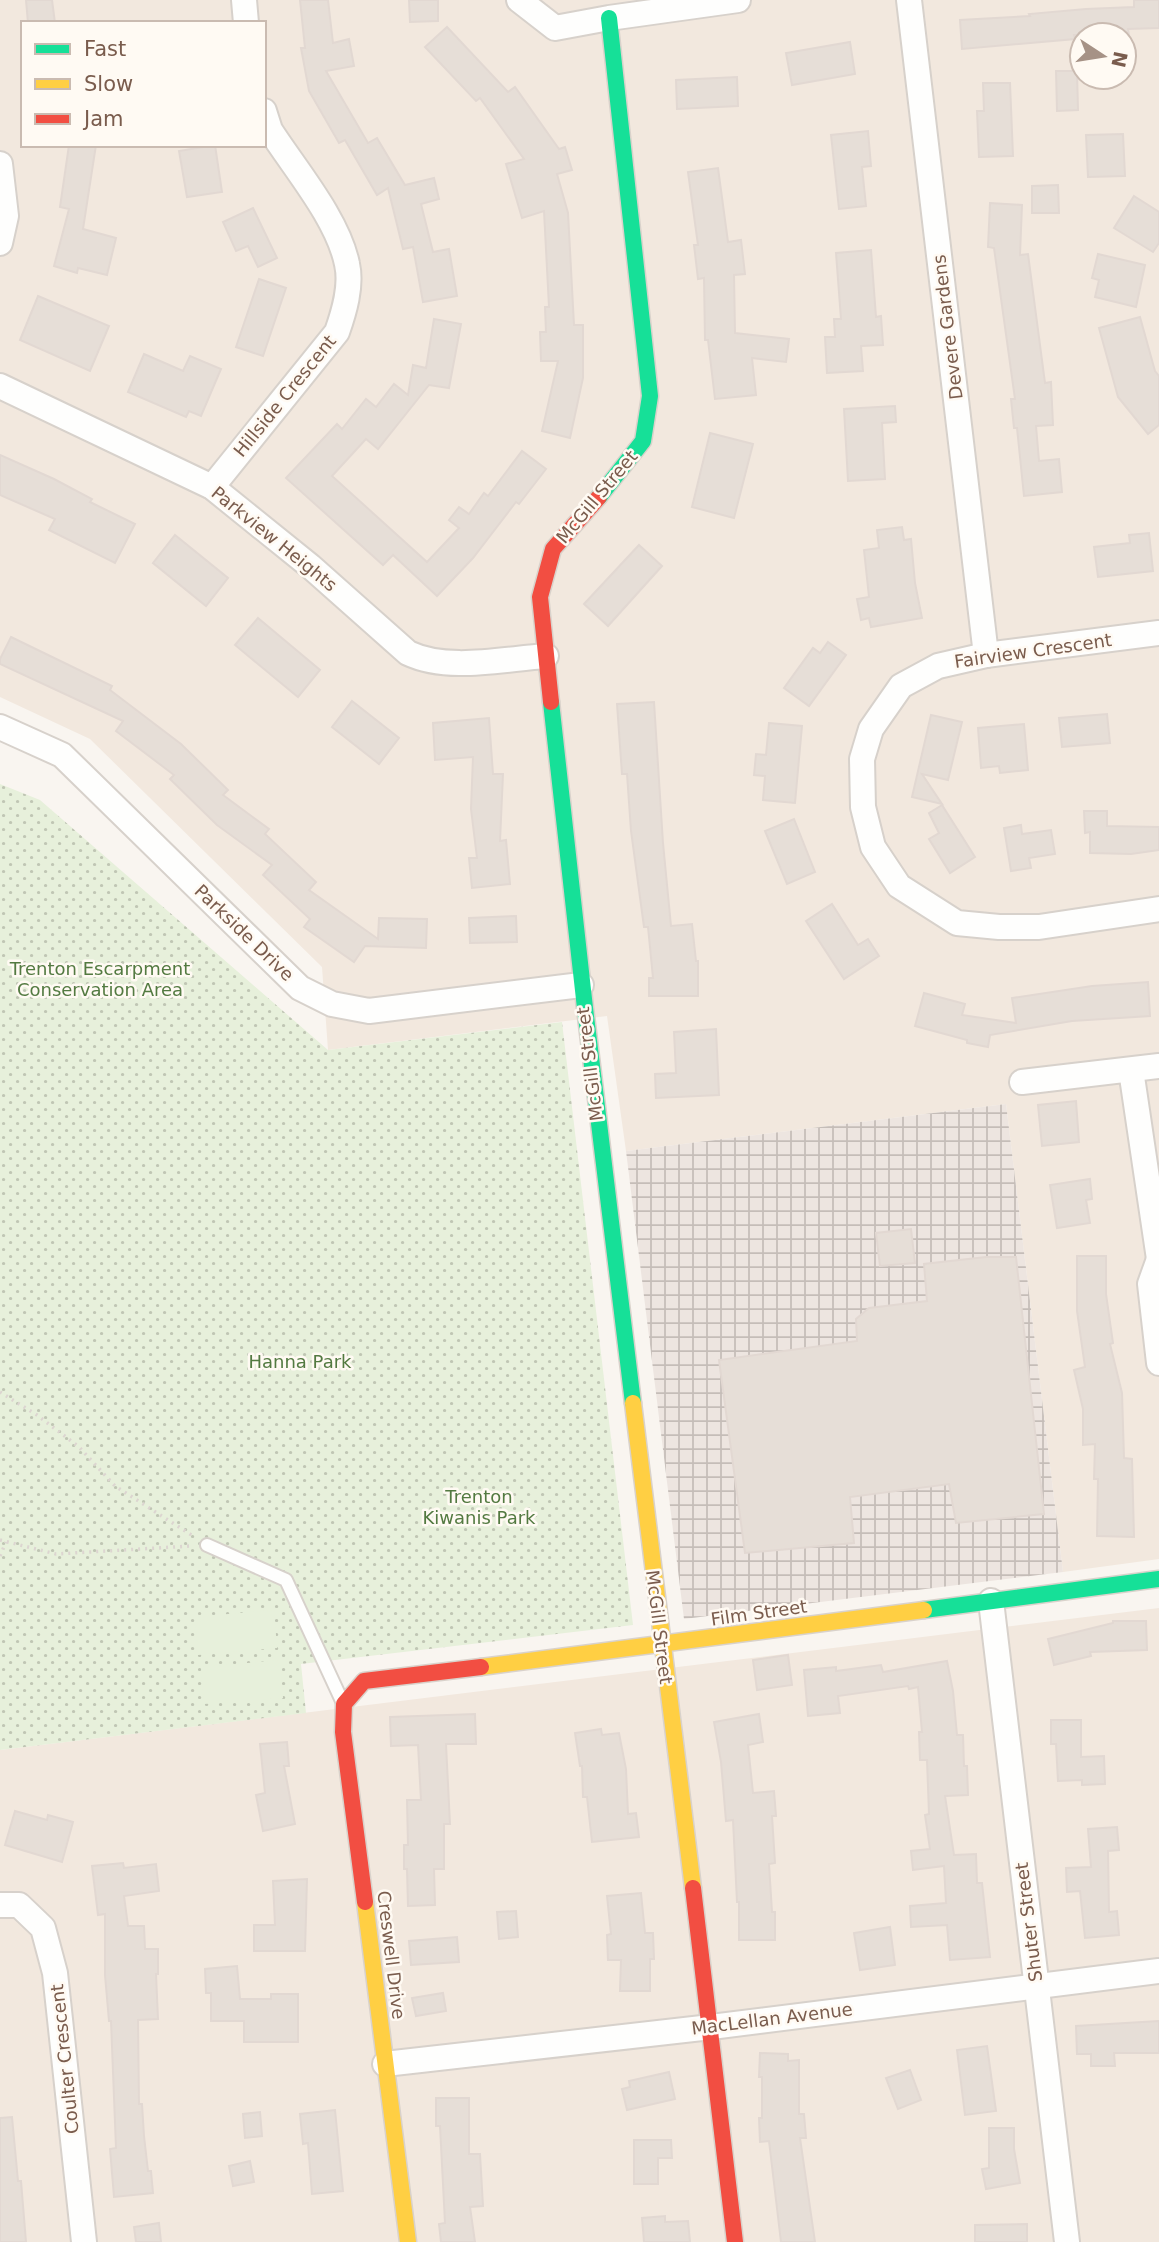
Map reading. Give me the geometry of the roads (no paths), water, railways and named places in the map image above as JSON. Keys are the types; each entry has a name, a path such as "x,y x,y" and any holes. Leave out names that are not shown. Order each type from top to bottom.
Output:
{"street":[{"path":"244,0 246,21"},
{"path":"519,0 555,28 738,0"},
{"name":"Devere Gardens","path":"909,0 986,655"},
{"name":"McGill Street","path":"609,18 650,396 643,441 615,480 554,549 540,597 580,985 711,2027 735,2242"},
{"name":"Hillside Crescent","path":"212,487 337,332 346,306 348,267 338,233 270,130 266,117"},
{"path":"0,164 6,216 0,243"},
{"name":"Parkview Heights","path":"0,386 212,487 310,566 408,653 425,661 457,662 545,656"},
{"name":"Fairview Crescent","path":"1159,633 986,655 938,666 901,686 871,729 862,759 863,807 873,847 899,886 957,923 1039,927 1159,909"},
{"name":"Parkside Drive","path":"0,727 62,755 300,988 332,1004 369,1011 580,985"},
{"path":"1022,1082 1159,1066"},
{"path":"1131,1069 1159,1259 1150,1284 1159,1363"},
{"name":"Film Street","path":"344,1704 364,1681 1159,1579"},
{"name":"Shuter Street","path":"991,1601 1067,2242"},
{"name":"Creswell Drive","path":"344,1704 343,1732 408,2242"},
{"name":"Coulter Crescent","path":"0,1905 19,1905 43,1928 55,1973 84,2242"},
{"name":"MacLellan Avenue","path":"385,2064 711,2027 1159,1971"}],"lane":[{"path":"207,1545 286,1580 344,1704"}],"park label":[{"name":"Trenton Escarpment Conservation Area","path":"100,979"},
{"name":"Hanna Park","path":"300,1362"},
{"name":"Trenton Kiwanis Park","path":"479,1507"}]}
